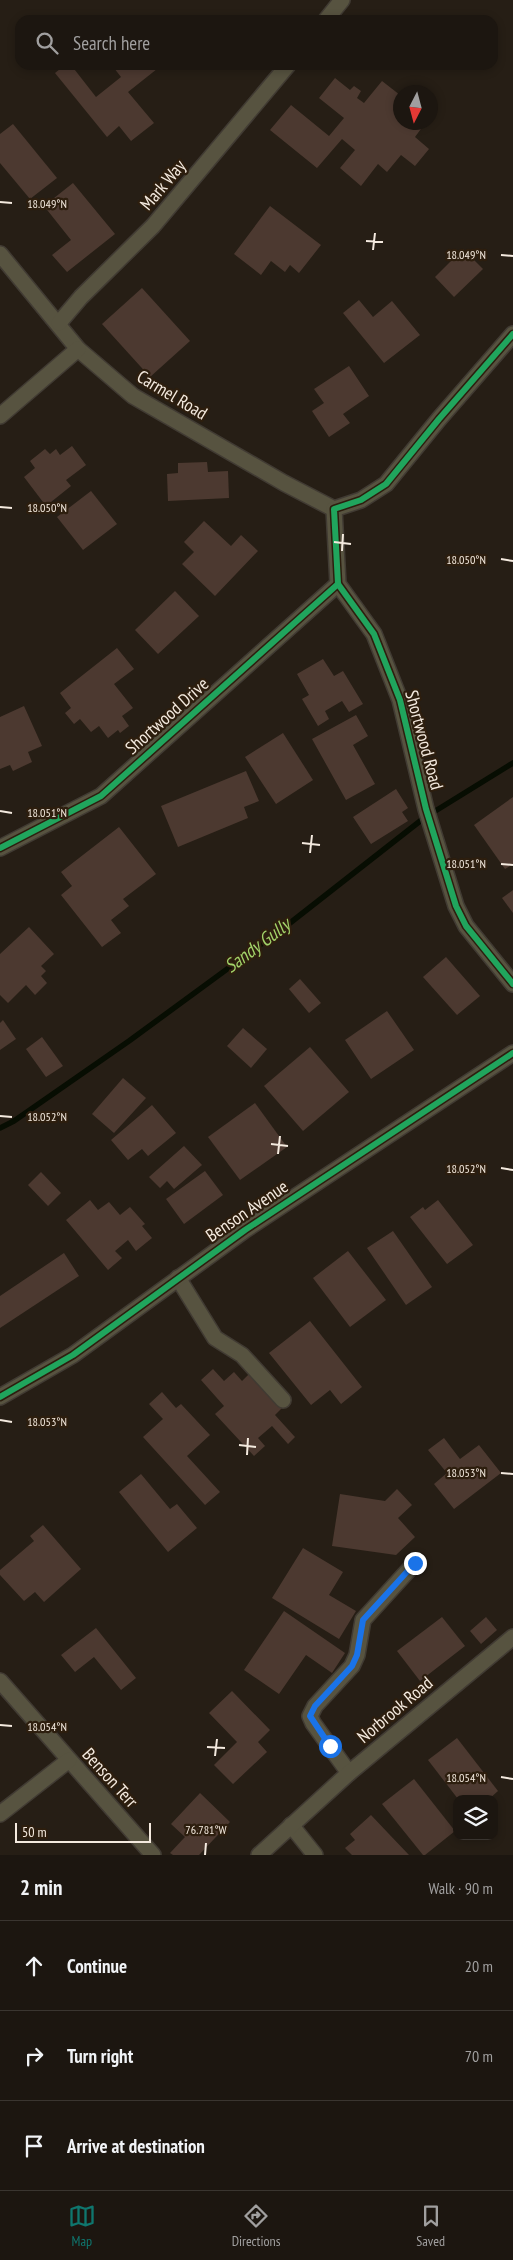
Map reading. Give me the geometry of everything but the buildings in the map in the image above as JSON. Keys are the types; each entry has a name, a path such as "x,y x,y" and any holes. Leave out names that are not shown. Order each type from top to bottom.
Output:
{"street":[{"path":"330,15 342,0"},
{"name":"Mark Way","path":"59,323 81,297 153,226 284,70"},
{"name":"Carmel Road","path":"0,254 59,323 78,349 133,396 284,483 334,509"},
{"path":"338,584 334,509 361,500 386,484 439,418 513,334"},
{"path":"0,416 78,349"},
{"name":"Shortwood Drive","path":"0,848 101,796 338,584"},
{"name":"Shortwood Road","path":"338,584 374,634 400,700 426,808 456,906 466,926 513,984"},
{"name":"Benson Avenue","path":"0,1397 73,1356 245,1230 513,1052"},
{"path":"178,1278 215,1338 242,1355 283,1400"},
{"path":"349,1772 313,1723 310,1716 315,1706 352,1666 357,1655 363,1620 415,1563"},
{"name":"Norbrook Road","path":"258,1855 349,1772 513,1637"},
{"name":"Benson Terr","path":"0,1681 153,1855"},
{"path":"0,1814 69,1760"},
{"path":"291,1825 315,1855"}],"waterway":[{"name":"Sandy Gully","path":"0,1128 14,1121 129,1041 290,923 424,818 513,763"}],"cycle path":[{"path":"513,334 439,419 386,484 361,500 334,509 338,584 374,634 400,700 426,809 456,906 466,926 513,984"},
{"path":"0,848 101,796 338,584"},
{"path":"0,1397 73,1355 245,1230 513,1053"}],"route":[{"path":"330,1746 310,1716 315,1706 352,1666 357,1655 359,1633 363,1620 415,1563"}]}
